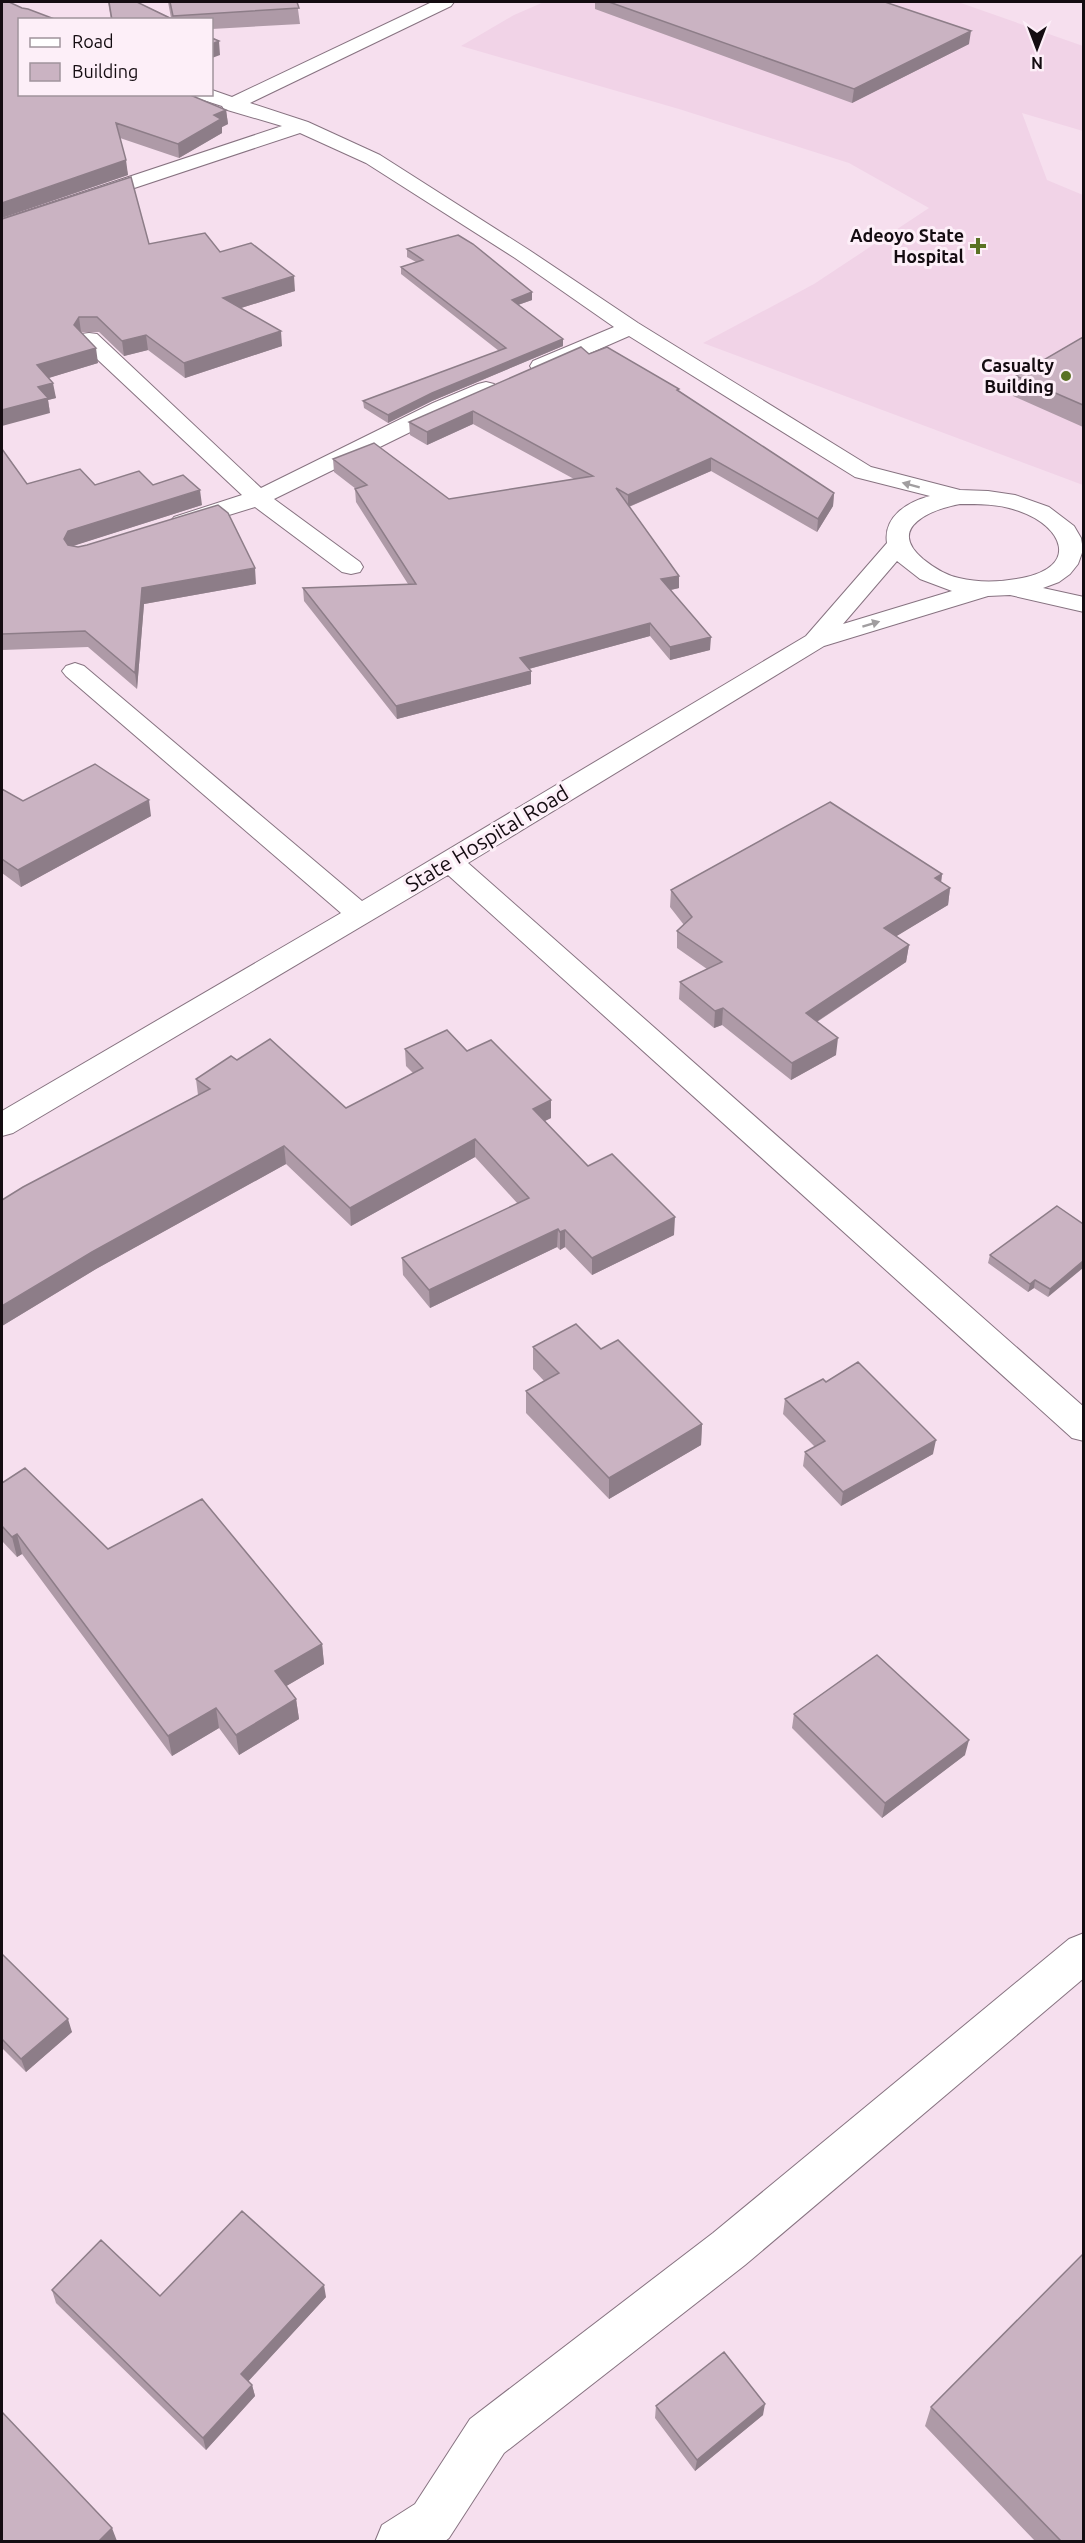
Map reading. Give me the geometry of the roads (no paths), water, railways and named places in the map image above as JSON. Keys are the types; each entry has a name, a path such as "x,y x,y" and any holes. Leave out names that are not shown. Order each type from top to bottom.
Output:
{"street":[{"path":"231,105 445,2"},
{"path":"209,96 301,126 373,159 496,237 630,328 862,472 960,497 1004,500 1043,513 1057,522 1067,533 1077,551"},
{"path":"2,226 301,126"},
{"path":"525,373 630,328"},
{"path":"89,339 258,498 351,567"},
{"path":"158,530 258,498 441,408 504,382"},
{"path":"862,472 892,519 906,558 913,564 940,579 963,586 1000,588 1083,605"},
{"path":"816,641 892,519 909,515 922,507 960,497"},
{"name":"State Hospital Road","path":"2,1125 361,915 816,641 1000,588 1049,577 1062,568 1077,551"},
{"path":"75,670 361,915"},
{"path":"450,862 1083,1428"},
{"path":"399,2541 432,2521 487,2436 729,2248 1083,1952"}],"place":[{"name":"Adeoyo State Hospital","path":"978,246"},
{"name":"Casualty Building","path":"1066,376"}]}
